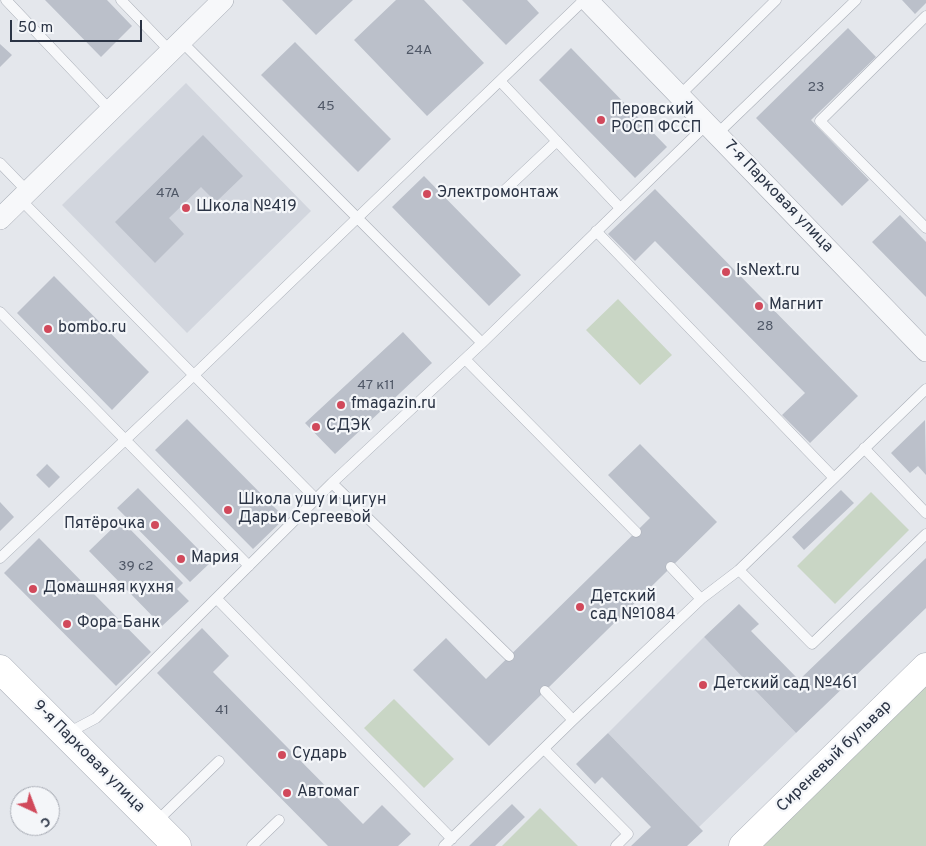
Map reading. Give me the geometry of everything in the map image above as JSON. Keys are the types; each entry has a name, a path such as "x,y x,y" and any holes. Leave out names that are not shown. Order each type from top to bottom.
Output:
{"main road":[{"name":"Сиреневый бульвар","path":"743,846 926,667"},
{"name":"9-я Парковая улица","path":"0,669 177,846"}],"street":[{"path":"0,219 223,0"},
{"name":"7-я Парковая улица","path":"585,0 680,95 926,351"}],"lane":[{"path":"6,0 110,110"},
{"path":"121,0 176,46 357,218 482,343"},
{"path":"0,558 585,0"},
{"path":"680,95 776,0"},
{"path":"65,734 96,718 332,483 482,343 620,208 712,129 856,0"},
{"path":"926,16 820,121 926,228"},
{"path":"500,81 620,208"},
{"path":"505,190 557,141"},
{"path":"0,163 24,196 194,375 316,499"},
{"path":"596,231 834,478"},
{"path":"0,312 249,566"},
{"path":"465,359 636,532"},
{"path":"216,599 448,842 701,599 739,570 926,389"},
{"path":"864,448 926,512"},
{"path":"332,483 510,656"},
{"path":"739,570 812,644 926,534"},
{"path":"671,568 701,599"},
{"path":"545,692 573,720"},
{"path":"544,748 628,834 616,846"},
{"path":"154,823 219,761"},
{"path":"252,846 278,820"}],"shaded area":[{"name":"Школа №419","path":"186,83 311,211 187,333 62,205"},
{"name":"Детский сад №461","path":"704,637 796,733 699,827 608,733"}],"green space":[{"path":"618,299 672,355 640,385 586,330"},
{"path":"871,492 909,530 835,604 797,566"},
{"path":"926,686 926,846 759,846"},
{"path":"394,699 454,759 424,788 364,728"},
{"path":"540,808 578,846 502,846"}],"building":[{"path":"45,0 107,0 132,26 101,57"},
{"path":"282,0 353,0 316,35"},
{"path":"396,0 424,0 484,63 427,116 354,40"},
{"path":"462,0 527,0 539,13 506,45"},
{"path":"902,0 926,0 926,3 915,14"},
{"path":"848,28 876,57 811,120 869,180 842,206 756,118"},
{"path":"295,42 391,139 358,172 261,75"},
{"path":"0,44 12,55 0,67"},
{"path":"571,48 667,147 635,178 539,80"},
{"path":"203,135 243,176 216,202 201,187 169,218 184,234 155,263 115,222"},
{"path":"424,176 521,275 489,306 392,207"},
{"path":"655,189 858,396 810,443 782,415 805,393 655,241 635,261 608,234"},
{"path":"900,215 926,242 926,297 872,242"},
{"path":"54,276 149,372 112,410 17,313"},
{"path":"403,332 432,363 335,454 305,423"},
{"path":"187,419 285,518 253,549 155,450"},
{"path":"925,420 926,475 918,466 910,473 891,453"},
{"path":"640,444 717,522 489,746 413,670 446,638 486,679 650,518 608,475"},
{"path":"47,464 60,477 49,488 36,475"},
{"path":"138,488 211,562 190,582 117,508"},
{"path":"841,490 854,503 804,550 792,537"},
{"path":"0,502 14,517 0,531"},
{"path":"121,520 183,583 177,589 189,601 162,626 89,551"},
{"path":"39,538 151,652 116,686 4,573"},
{"path":"926,558 926,608 796,733 704,637 739,604 759,624 751,631 799,680"},
{"path":"202,628 229,656 213,672 363,824 382,805 411,834 398,846 328,846 157,673"},
{"path":"608,733 703,831 687,846 631,846 651,827 602,777 595,784 576,764"},
{"path":"512,804 525,817 495,846 469,846"}],"place":[{"name":"Перовский РОСП ФССП","path":"601,120"},
{"name":"Электромонтаж","path":"427,194"},
{"name":"Школа №419","path":"186,208"},
{"name":"IsNext.ru","path":"726,272"},
{"name":"Магнит","path":"759,306"},
{"name":"bombo.ru","path":"48,329"},
{"name":"fmagazin.ru","path":"341,405"},
{"name":"СДЭК","path":"316,427"},
{"name":"Школа ушу и цигун Дарьи Сергеевой","path":"228,510"},
{"name":"Пятёрочка","path":"155,525"},
{"name":"Мария","path":"181,559"},
{"name":"Домашняя кухня","path":"33,589"},
{"name":"Детский сад №1084","path":"580,607"},
{"name":"Фора-Банк","path":"67,624"},
{"name":"Детский сад №461","path":"703,685"},
{"name":"Сударь","path":"282,755"},
{"name":"Автомаг","path":"287,793"}]}
